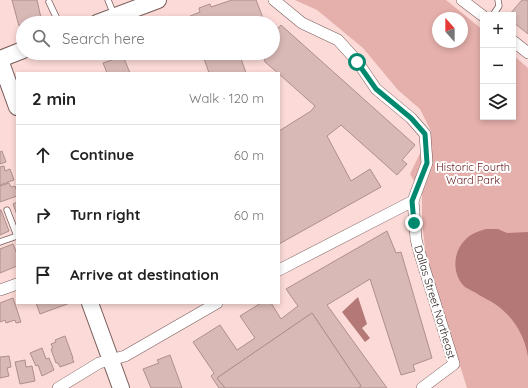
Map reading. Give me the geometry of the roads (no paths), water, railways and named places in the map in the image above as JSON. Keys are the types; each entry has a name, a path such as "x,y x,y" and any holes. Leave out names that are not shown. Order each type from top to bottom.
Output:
{"street":[{"path":"115,16 158,0"},
{"name":"Dallas Street Northeast","path":"274,0 302,22 338,40 357,62 376,89 411,118 425,134 427,163 412,201 416,239 454,364 422,388"},
{"path":"462,0 480,14"},
{"path":"516,43 528,53"},
{"path":"16,53 0,60 16,103"},
{"path":"280,269 412,201"},
{"path":"0,290 16,284"},
{"path":"90,304 121,388"},
{"path":"58,388 99,363 124,356 215,304"}],"lane":[{"path":"108,0 115,16"},
{"path":"495,12 499,6 498,0"},
{"path":"50,2 56,16"},
{"path":"7,210 16,233"},
{"path":"0,242 16,236"}],"park label":[{"name":"Historic Fourth Ward Park","path":"473,173"}]}
